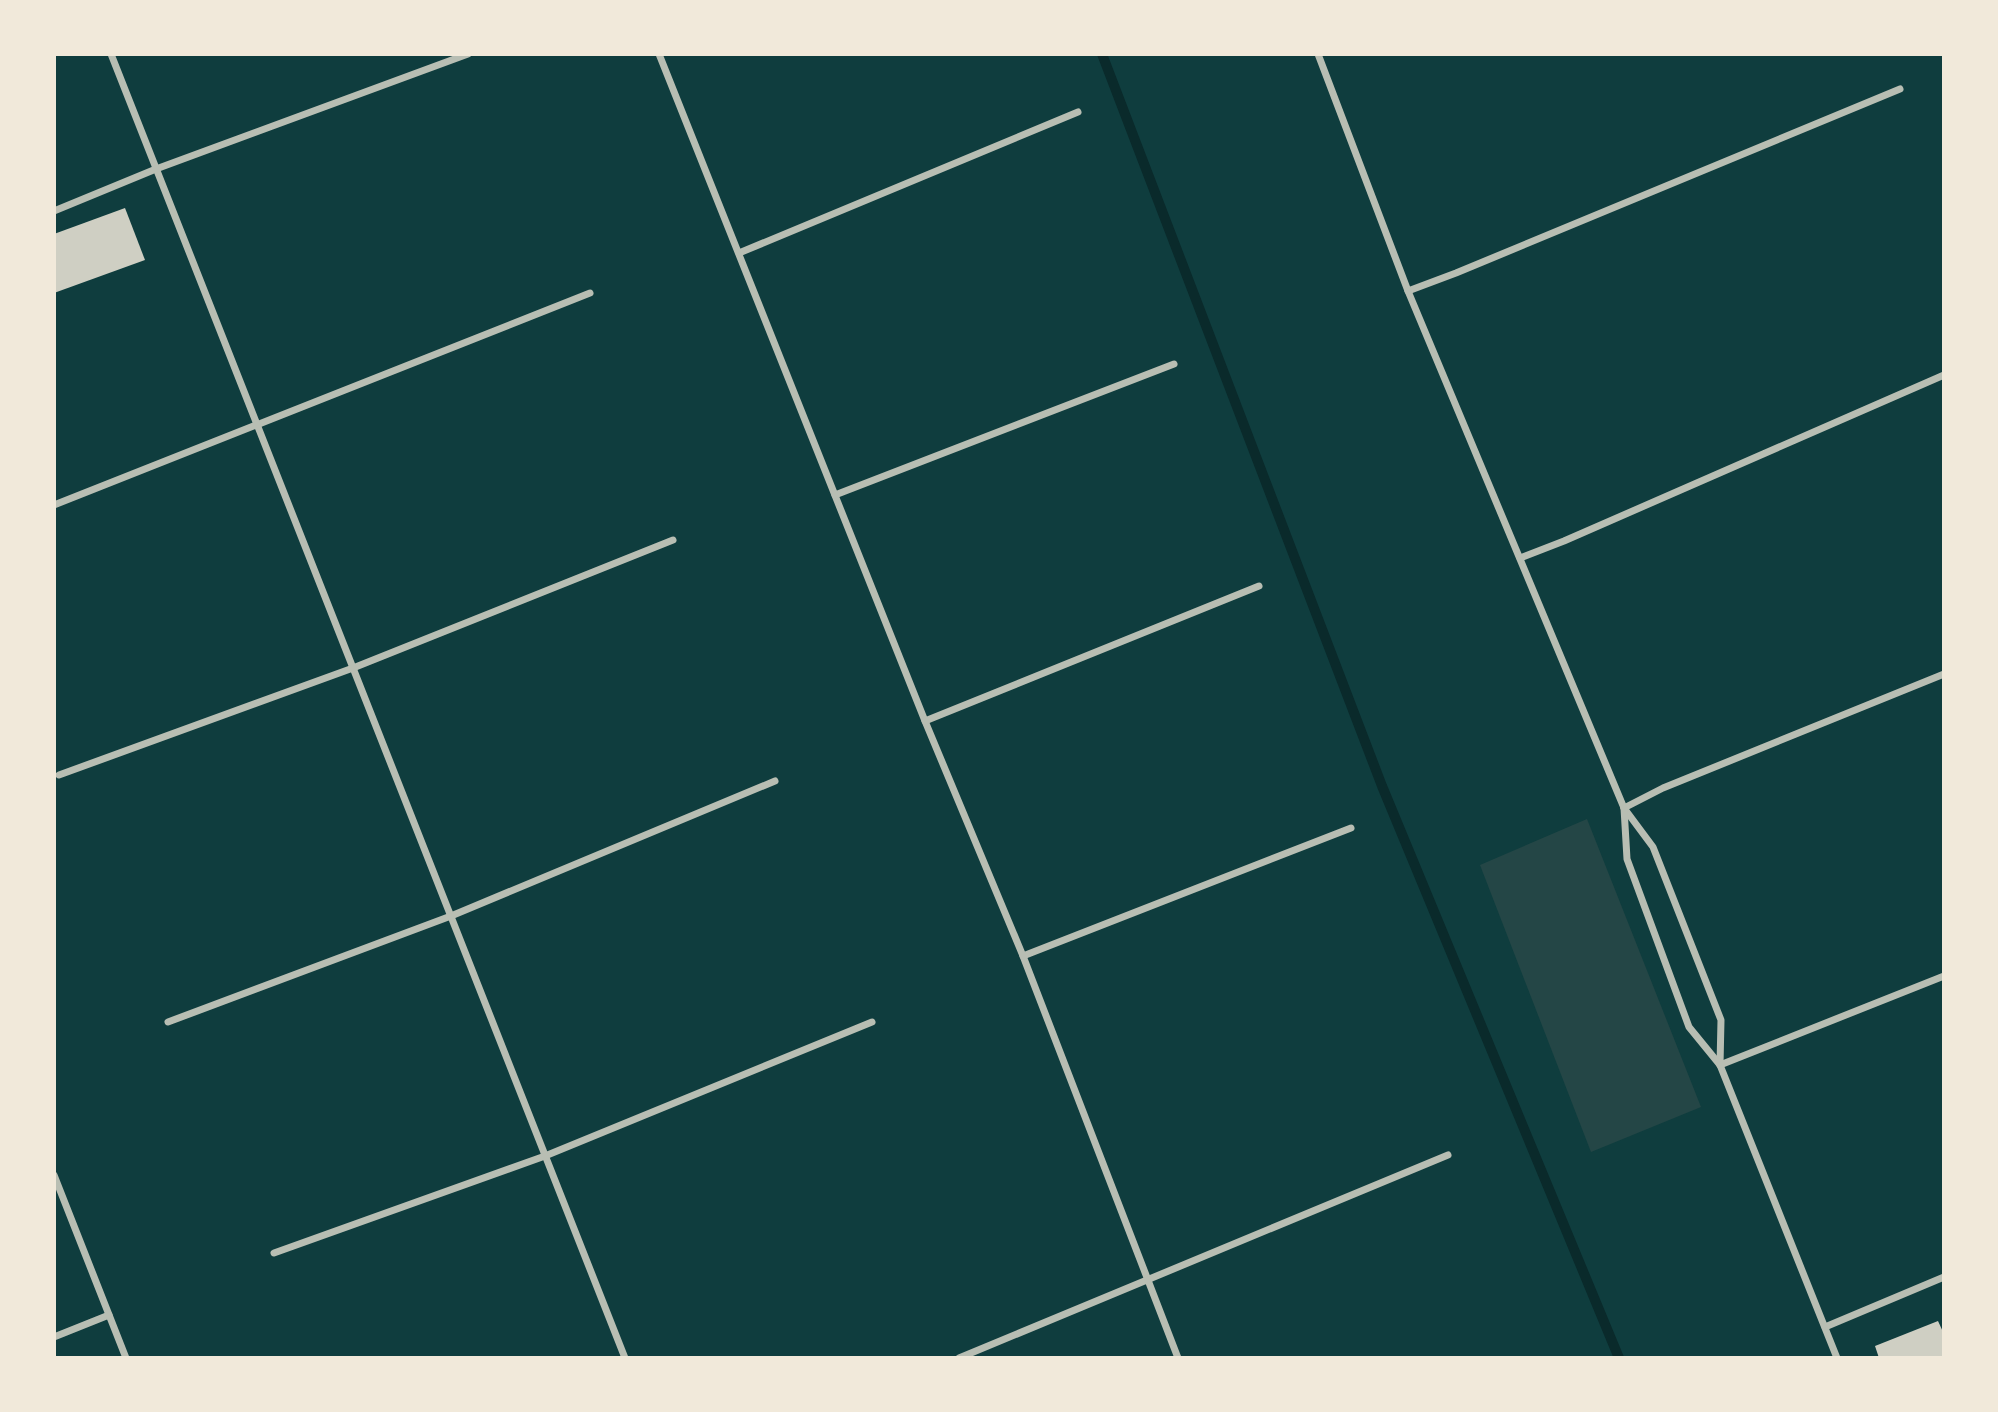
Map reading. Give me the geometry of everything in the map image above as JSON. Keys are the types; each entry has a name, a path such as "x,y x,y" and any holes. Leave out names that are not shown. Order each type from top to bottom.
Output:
{"street":[{"path":"111,54 625,1358"},
{"path":"54,211 156,169 468,54"},
{"path":"659,54 925,721 1023,956 1178,1358"},
{"path":"1318,54 1408,291 1624,808 1653,847 1721,1020 1720,1065"},
{"path":"1408,291 1900,89"},
{"path":"739,253 1078,112"},
{"path":"54,505 590,293"},
{"path":"835,495 1174,364"},
{"path":"1520,558 1944,375"},
{"path":"59,775 353,668 673,540"},
{"path":"925,721 1259,586"},
{"path":"1624,808 1663,788 1944,674"},
{"path":"168,1022 451,916 775,781"},
{"path":"1624,808 1627,859 1689,1027 1720,1065 1837,1358"},
{"path":"1023,956 1352,828"},
{"path":"1720,1065 1944,976"},
{"path":"274,1253 545,1156 872,1022"},
{"path":"959,1358 1448,1155"},
{"path":"54,1175 126,1358"},
{"path":"1825,1327 1944,1277"},
{"path":"54,1337 109,1315"}],"shaded area":[{"path":"1587,819 1701,1107 1591,1152 1480,865"}],"building":[{"path":"125,208 145,260 54,293 54,234"},
{"path":"1938,1321 1944,1334 1944,1358 1879,1358 1875,1346"}],"waterway":[{"path":"1102,54 1382,786 1619,1358"}]}
